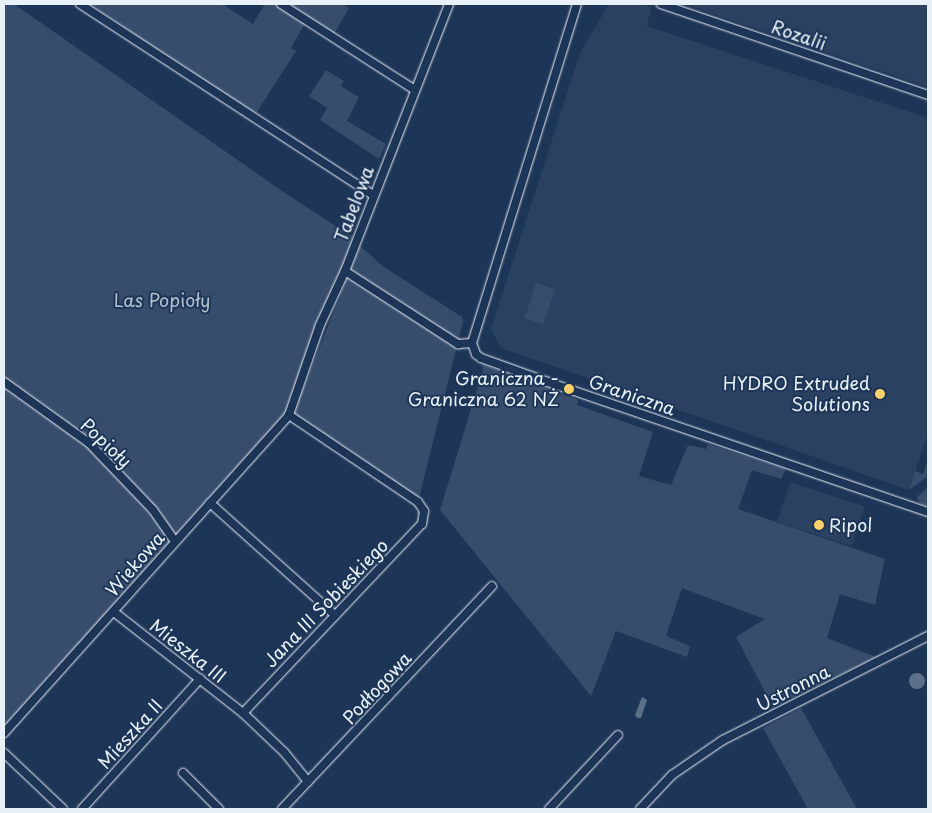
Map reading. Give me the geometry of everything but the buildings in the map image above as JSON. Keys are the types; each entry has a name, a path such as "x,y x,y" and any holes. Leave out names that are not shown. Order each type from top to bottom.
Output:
{"street":[{"path":"80,4 373,195"},
{"path":"281,4 415,90"},
{"name":"Tabelowa","path":"289,415 320,325 346,270 373,195 449,4"},
{"path":"346,270 458,344 472,343 577,4"},
{"name":"Rozalii","path":"661,4 928,95"},
{"name":"Graniczna","path":"472,343 473,350 481,358 928,512"},
{"name":"Popioły","path":"4,382 89,443 153,510 175,541"},
{"name":"Wiekowa","path":"4,733 289,415"},
{"name":"Jana III Sobieskiego","path":"242,713 422,524 424,510 418,502 289,415"},
{"path":"210,503 335,615"},
{"name":"Podłogowa","path":"282,809 492,586"},
{"name":"Mieszka III","path":"114,612 242,713 284,752 308,782"},
{"name":"Ustronna","path":"640,809 675,772 723,740 928,636"},
{"name":"Mieszka II","path":"82,809 200,679"},
{"path":"549,809 618,735"},
{"path":"4,754 63,809"},
{"path":"183,773 219,809"}],"shaded area":[{"path":"609,4 641,4 651,7 647,26 928,118 928,433 909,490 501,348 491,329 580,53"},
{"path":"685,4 928,4 928,87"},
{"path":"790,482 865,506 852,546 777,522"},
{"path":"917,673 923,675 925,681 923,687 917,689 911,687 909,681 911,675"},
{"path":"642,697 647,700 641,718 637,718 635,715"}],"green space":[{"name":"Las Popioły","path":"4,4 14,4 285,193 354,238 292,413 4,740"},
{"path":"90,4 222,4 253,24 265,4 276,4 305,23 291,48 296,51 255,115"},
{"path":"288,4 342,4 349,8 334,34"},
{"path":"326,70 344,81 341,86 359,97 347,121 386,144 379,159 320,120 327,108 309,96"},
{"path":"360,246 384,267 462,317 463,322 419,498 293,414"},
{"path":"536,283 555,289 544,324 525,318"},
{"path":"482,364 576,399 578,401 577,405 653,432 639,476 671,485 687,447 690,445 706,449 708,444 786,469 781,479 752,470 738,509 885,559 875,605 840,594 827,638 876,657 773,707 736,637 765,619 682,588 666,636 690,646 687,657 616,631 591,696 440,510 483,370"},
{"path":"926,465 928,465 928,476 909,490 915,471 923,474"},
{"path":"928,487 928,505 923,505 918,501 917,497"},
{"path":"801,708 857,809 808,809 763,728"}],"place":[{"name":"Graniczna - Graniczna 62 NŻ","path":"569,389"},
{"name":"HYDRO Extruded Solutions","path":"880,394"},
{"name":"Ripol","path":"819,525"}]}
